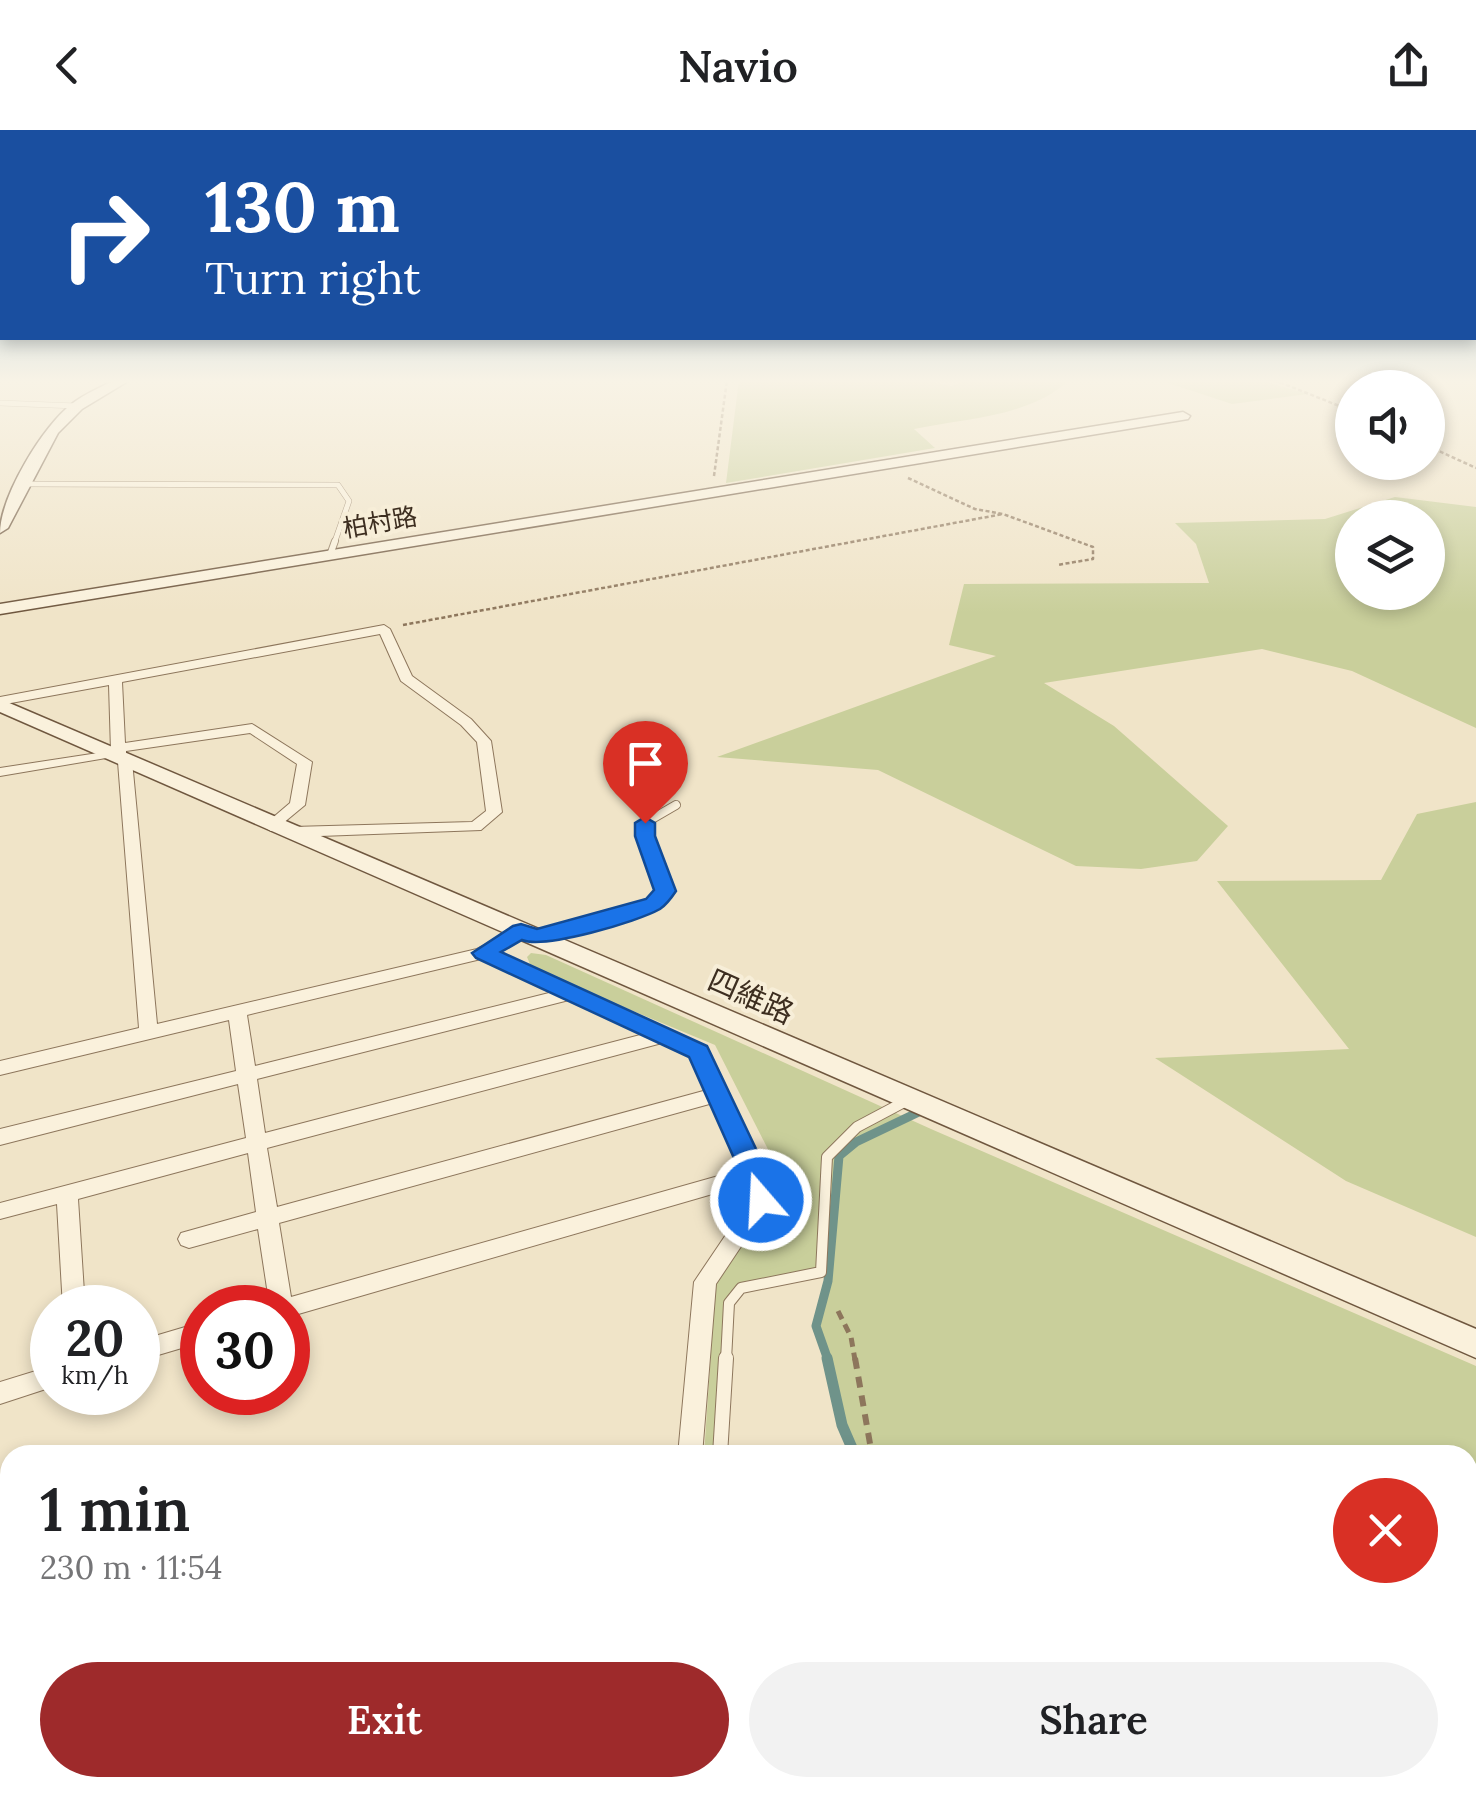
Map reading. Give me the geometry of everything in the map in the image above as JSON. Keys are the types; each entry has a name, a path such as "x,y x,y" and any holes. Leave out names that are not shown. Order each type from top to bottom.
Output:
{"street":[{"path":"0,528 36,458"},
{"name":"柏村路","path":"0,609 921,458"},
{"path":"0,703 384,628 406,678 466,722 484,741 494,812 476,827 365,833 278,829"},
{"path":"115,679 118,755 149,1033"},
{"name":"四維路","path":"0,703 278,829 1476,1344"},
{"path":"0,772 118,755 252,728 305,762 297,806 278,829"},
{"path":"0,1068 484,953 528,934"},
{"path":"484,953 699,1052 755,1174 761,1200 704,1282 691,1445"},
{"path":"0,1137 568,994"},
{"path":"237,1012 279,1285"},
{"path":"0,1212 666,1035"},
{"path":"189,1239 716,1095"},
{"path":"310,1300 755,1174"},
{"path":"67,1193 73,1285"},
{"path":"0,1393 30,1384"}],"lane":[{"path":"21,484 338,485 348,501 330,555"},
{"path":"528,934 609,919 654,903 666,891 645,836 645,823 676,805"},
{"path":"721,1445 729,1303 740,1288 821,1272 827,1157 858,1127 908,1100"}],"path":[{"path":"712,491 716,458"},
{"path":"882,464 975,509 1003,514 1093,547 1092,559 1057,564"},
{"path":"384,628 1003,514"},
{"path":"838,1311 851,1337 870,1445"}],"green space":[{"path":"729,458 877,458 726,483"},
{"path":"1445,503 1476,507 1476,728 1352,671 1262,649 1044,683 1114,726 1228,826 1197,861 1141,869 1076,866 878,770 717,757 996,656 949,645 964,584 1209,583 1196,544 1175,523 1335,516 1335,610 1445,610"},
{"path":"1476,802 1476,1237 1346,1181 1155,1058 1349,1049 1217,881 1381,880 1417,814"},
{"path":"531,953 546,955 931,1129 1476,1366 1476,1445 849,1445 829,1351 816,1326 828,1271 741,1288 729,1303 721,1445 705,1445 716,1279 772,1198 777,1167 715,1045 532,969 527,957"}],"waterway":[{"path":"828,1360 816,1326 828,1281 839,1156 856,1142 923,1110"},
{"path":"827,1358 842,1425 851,1445"}],"route":[{"path":"645,823 645,836 666,891 654,903 536,937 521,931 484,953 699,1052 755,1174 761,1200"}]}
